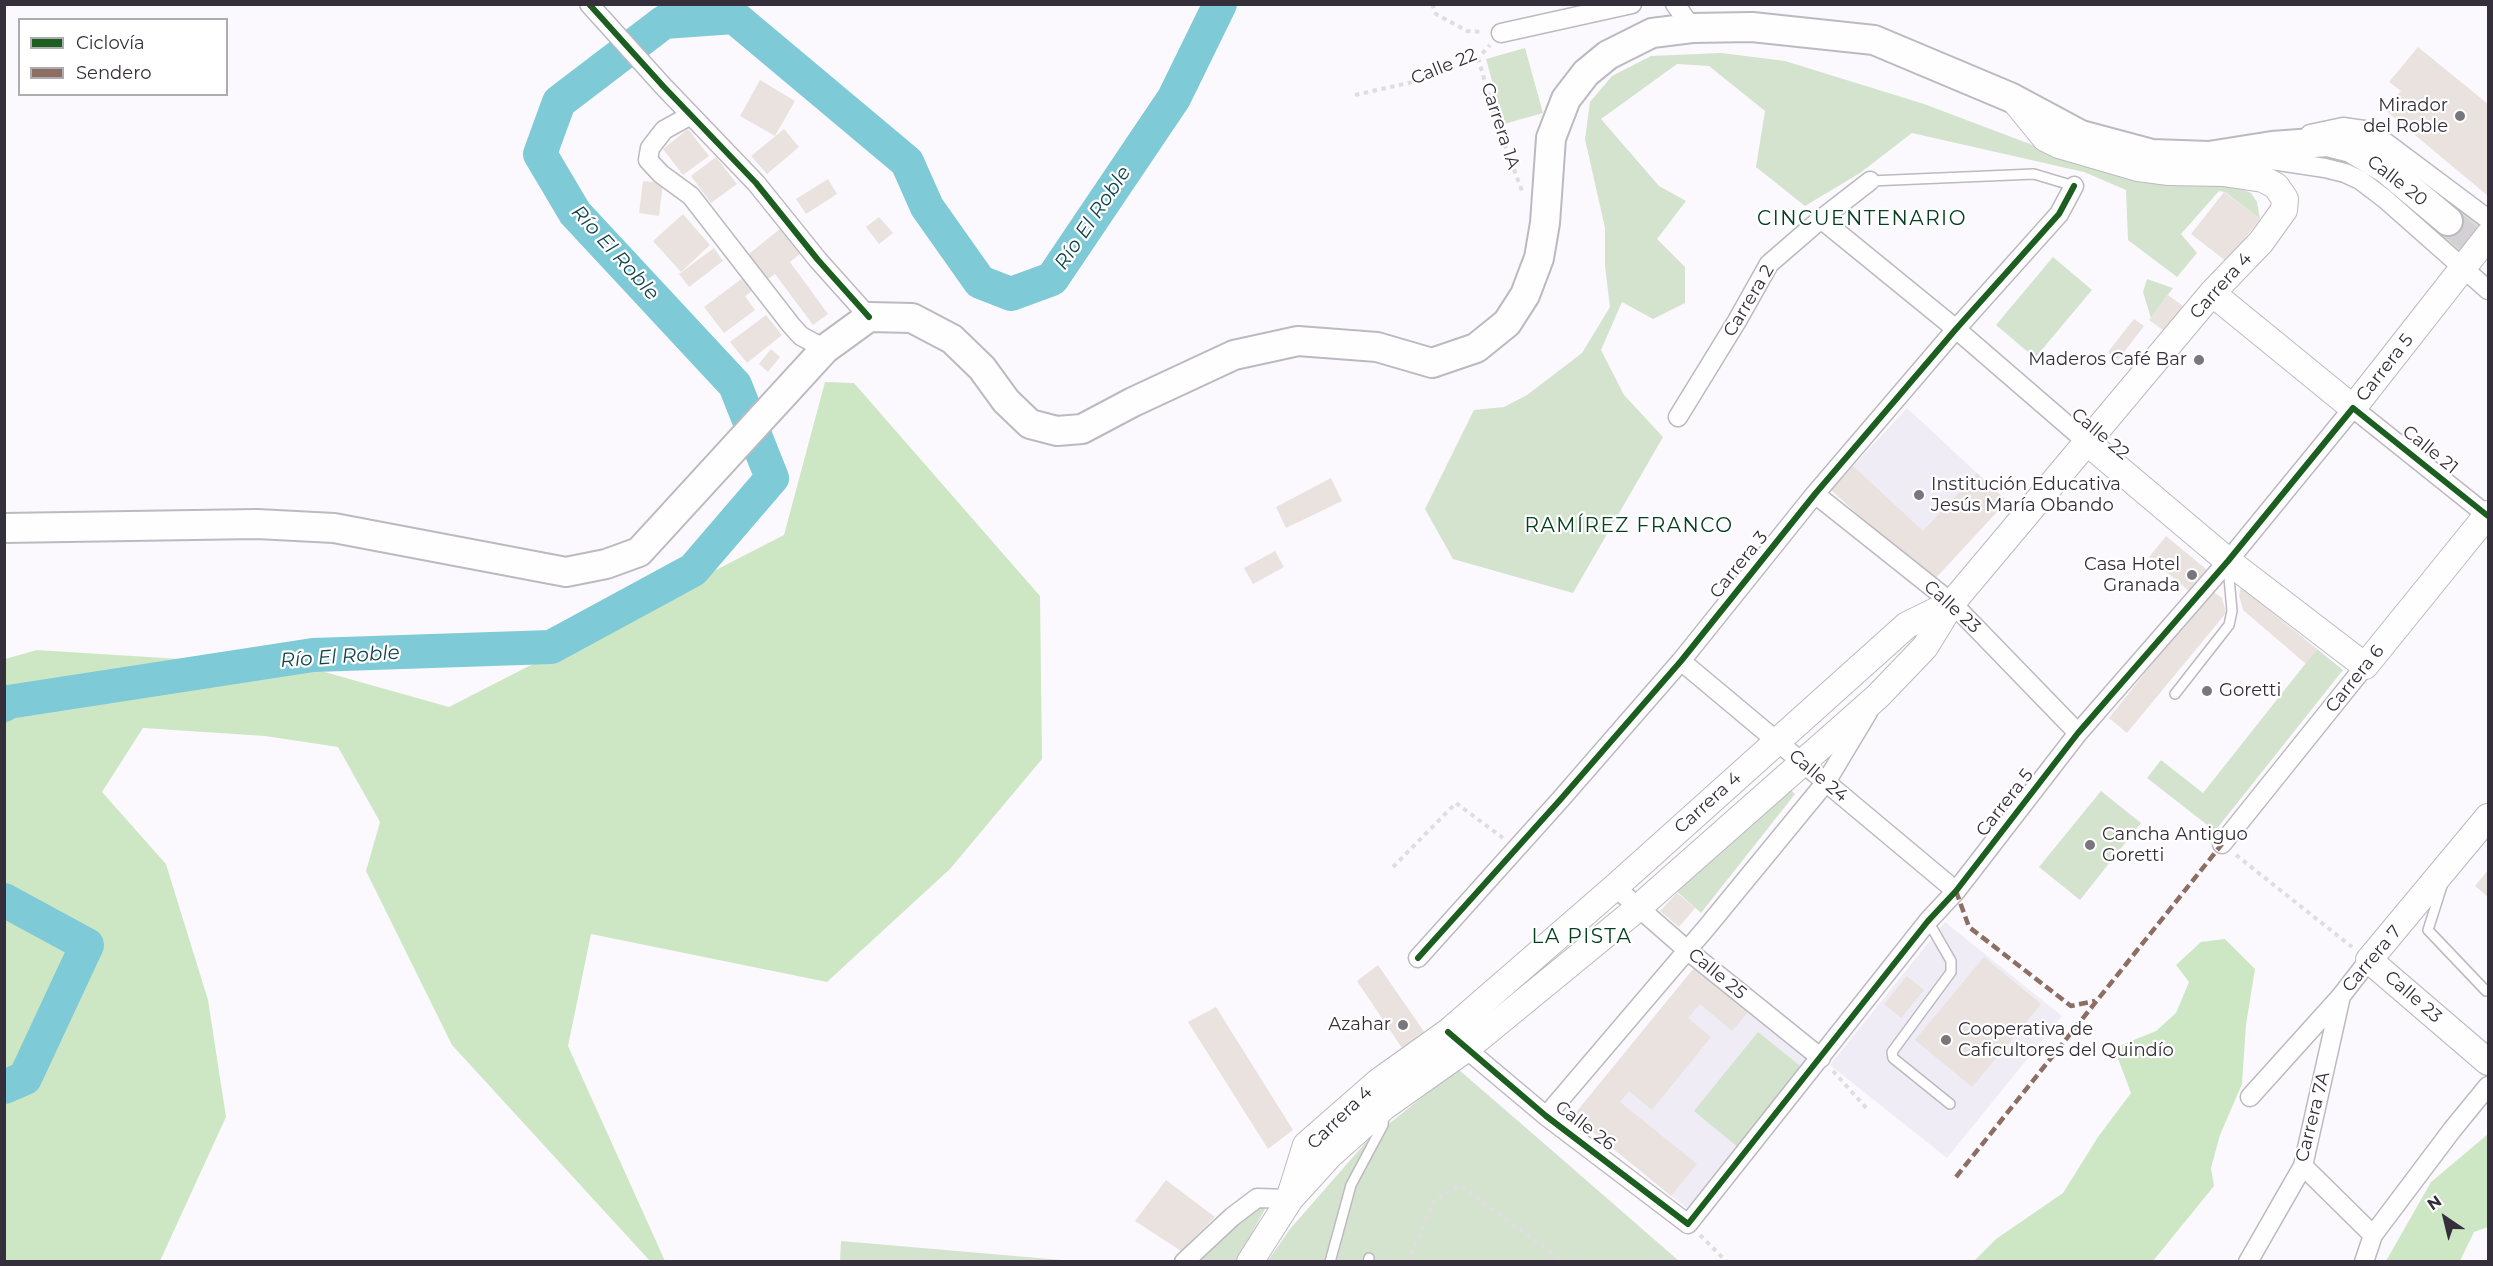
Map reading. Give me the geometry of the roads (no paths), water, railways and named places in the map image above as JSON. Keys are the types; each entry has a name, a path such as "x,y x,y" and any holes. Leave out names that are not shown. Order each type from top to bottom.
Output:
{"main road":[{"name":"Calle 20","path":"868,317 912,318 952,339 982,368 1006,401 1030,424 1057,431 1082,429 1132,402 1234,355 1298,341 1377,347 1432,363 1476,348 1507,323 1524,295 1539,258 1545,224 1551,138 1566,99 1586,73 1608,55 1652,33 1692,28 1752,27 1874,40 2012,98 2081,135 2152,154 2183,157 2229,154 2272,146 2326,142 2351,148 2386,169 2448,221"},
{"name":"Carrera 4","path":"1290,1199 1306,1145 1378,1082 1457,1040 1638,908 1878,696 1925,647 1952,603 2212,293 2261,242 2284,210 2285,199 2276,186 2263,179 2223,173 2169,172 2138,168 2074,151 2045,138 2012,98"},
{"name":"Carrera 5","path":"2353,408 2488,236"},
{"name":"Calle 21","path":"2212,293 2353,408"},
{"path":"4,528 257,524 334,528 566,572 606,564 639,552 825,349 868,317"},
{"name":"Calle 22","path":"2088,443 2228,561 2364,666"},
{"name":"Carrera 6","path":"2364,666 2488,515"},
{"name":"Carrera 4","path":"1290,1199 1330,1155 1457,1040 1615,887 1907,625 1952,603"},
{"name":"Carrera 7","path":"2369,960 2488,817"},
{"name":"Calle 23","path":"2369,960 2488,1062"},
{"path":"1250,1262 1290,1199"}],"street":[{"path":"1501,33 1632,4"},
{"path":"1675,4 1692,28"},
{"path":"595,11 756,183 868,317"},
{"path":"691,115 664,130 650,148 648,160 691,196 791,326 801,336 825,349"},
{"path":"2272,146 2323,130 2343,127 2364,130 2385,142 2488,219"},
{"path":"2229,154 2325,168 2360,180 2385,199 2488,290"},
{"name":"Carrera 2","path":"1678,417 1769,264 1870,181"},
{"name":"Carrera 3","path":"1418,958 1681,661 1815,494 1956,329 2059,214 2074,186"},
{"name":"Calle 22","path":"1821,219 1956,329 2088,443"},
{"name":"Calle 21","path":"2353,408 2488,515"},
{"name":"Carrera 5","path":"1688,1224 1928,921 1956,891 2078,733 2228,561 2353,408"},
{"name":"Calle 23","path":"1815,494 1952,603 2078,733"},
{"name":"Calle 24","path":"1681,661 1956,891"},
{"name":"Carrera 6","path":"2222,844 2364,666"},
{"name":"Carrera 4","path":"1546,1116 1826,782 1878,696"},
{"name":"Calle 25","path":"1615,887 1687,950 1821,1058"},
{"name":"Carrera 7","path":"2250,1097 2342,996 2369,960"},
{"name":"Carrera 7A","path":"2248,1262 2303,1166 2342,996"},
{"name":"Calle 26","path":"1457,1040 1546,1116 1688,1224"},
{"path":"2364,1262 2373,1235 2488,1086"},
{"path":"2303,1166 2373,1235"},
{"path":"1184,1262 1232,1217 1257,1198 1290,1199"}],"lane":[{"path":"1870,181 2034,174 2074,186"},
{"path":"2175,694 2229,625 2232,611 2228,561"},
{"path":"2447,869 2428,930 2488,991"},
{"path":"1928,921 1951,961 1951,972 1892,1052 1893,1058 1950,1104"},
{"path":"1330,1262 1351,1185 1383,1125 1384,1107"}],"waterway":[{"name":"Río El Roble","path":"4,705 8,702 313,655 551,647 693,570 772,478 735,385 575,213 540,154 559,102 664,22 734,17 907,162 927,207 980,282 1011,294 1052,279 1174,98 1220,4"},
{"name":"Río El Roble","path":"4,900 87,945 25,1078 4,1087"}],"tunnel":[{"path":"2448,221 2488,255"}],"place":[{"name":"Mirador del Roble","path":"2460,116"},
{"name":"Maderos Café Bar","path":"2199,360"},
{"name":"Institución Educativa Jesús María Obando","path":"1919,495"},
{"name":"Casa Hotel Granada","path":"2192,575"},
{"name":"Goretti","path":"2207,691"},
{"name":"Cancha Antiguo Goretti","path":"2090,845"},
{"name":"Azahar","path":"1403,1025"},
{"name":"Cooperativa de Caficultores del Quindío","path":"1946,1040"}],"district":[{"name":"CINCUENTENARIO","path":"1862,219"},
{"name":"RAMÍREZ FRANCO","path":"1629,526"},
{"name":"LA PISTA","path":"1582,937"}]}
